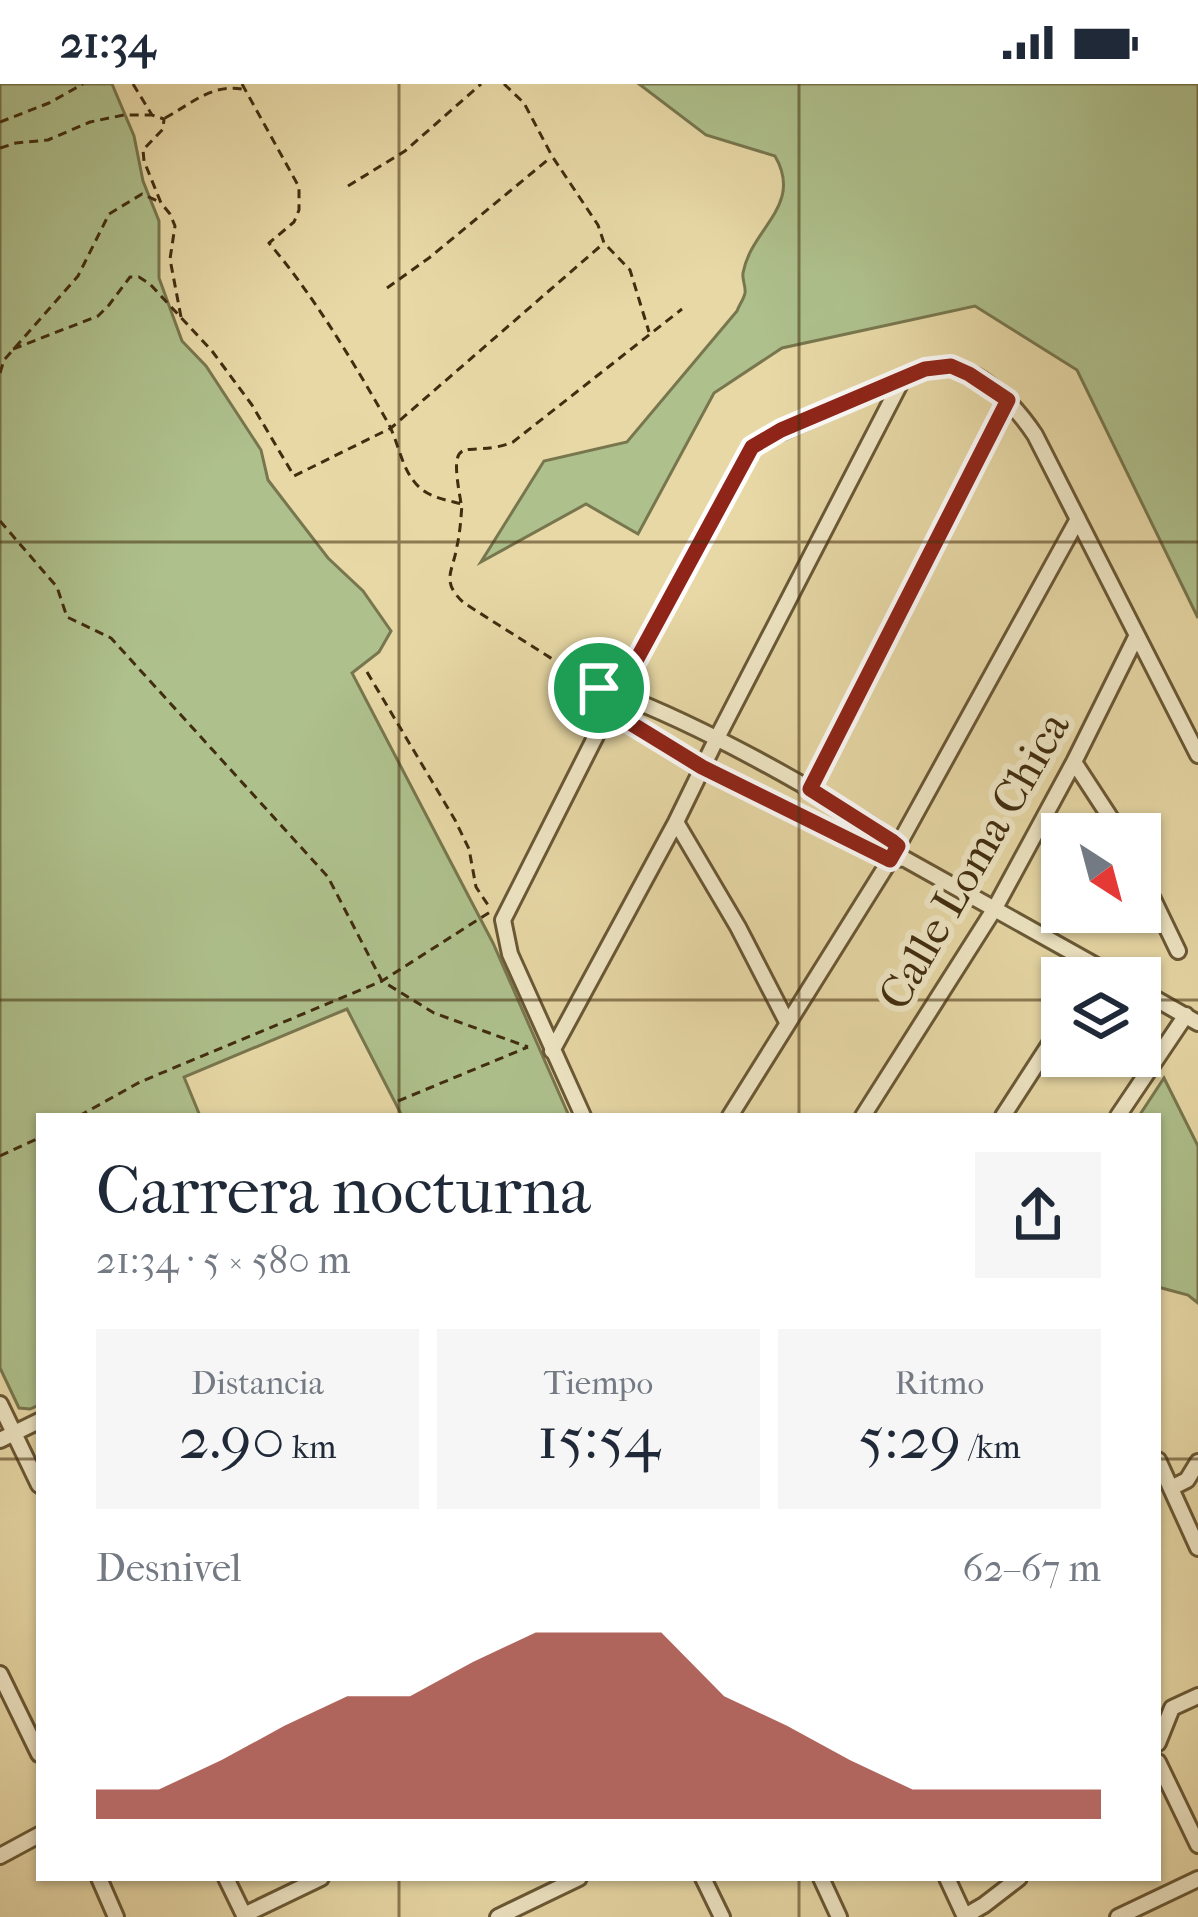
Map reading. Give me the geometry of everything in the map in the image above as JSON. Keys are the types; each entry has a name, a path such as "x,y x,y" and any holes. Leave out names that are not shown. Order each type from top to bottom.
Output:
{"street":[{"path":"582,1113 506,940 503,920 609,710 752,447 781,430 925,369 951,366 1008,400 1035,435 1198,754"},
{"path":"552,1051 676,822 903,379"},
{"path":"810,789 1008,400"},
{"path":"732,1113 897,855 1078,519"},
{"name":"Calle Loma Chica","path":"865,1113 995,908 1136,635"},
{"path":"599,688 716,740 810,789 868,824 897,855"},
{"path":"599,688 609,710 702,767 897,855 995,908 1071,957"},
{"path":"1074,762 1107,813"},
{"path":"676,822 787,1022"},
{"path":"1161,916 1178,951"},
{"path":"1120,1113 1192,1019 1161,1002"},
{"path":"1005,1113 1041,1057"},
{"path":"0,1404 7,1436 36,1480"},
{"path":"7,1436 36,1422"},
{"path":"1171,1488 1187,1480 1198,1462"},
{"path":"1161,1471 1198,1548"},
{"path":"0,1674 36,1748"},
{"path":"1161,1728 1172,1708 1198,1696"},
{"path":"1161,1768 1198,1845"},
{"path":"0,1856 36,1837"},
{"path":"1118,1917 1198,1879"},
{"path":"100,1881 114,1916"},
{"path":"228,1881 245,1916 315,1881"},
{"path":"498,1917 573,1881"},
{"path":"705,1881 722,1917"},
{"path":"821,1881 839,1917"},
{"path":"948,1881 965,1916 1015,1881"}],"path":[{"path":"0,122 83,84"},
{"path":"133,84 154,115"},
{"path":"348,186 405,151 481,84"},
{"path":"504,84 524,104 598,225 604,243 630,270 650,334"},
{"path":"164,119 210,91 243,86 298,187 299,210 294,222 268,243 287,265 391,428 413,481 428,494 462,504"},
{"path":"0,148 48,140 90,122 124,115 164,119"},
{"path":"164,119 164,130 143,150 161,203 175,226 170,259 182,318"},
{"path":"387,288 552,156"},
{"path":"0,373 4,360 78,276 109,214 142,194 161,203"},
{"path":"14,349 98,316 130,277 139,277 212,351 252,405 294,476 391,428 604,243"},
{"path":"599,688 464,602 450,584 462,504 457,456 471,447 513,442 682,309"},
{"path":"0,521 57,587 67,617 111,638 328,877 382,981 434,1013 528,1047 398,1101"},
{"path":"85,1113 140,1082 382,981 491,911 476,887 469,849 455,820 367,672"},
{"path":"0,1156 36,1139"}],"green space":[{"path":"0,84 112,84 134,136 143,181 159,221 159,278 182,341 206,366 261,450 268,480 391,631 379,652 352,673 493,943 568,1113 400,1113 347,1009 184,1077 199,1113 36,1113 36,1406 19,1408 0,1368"},
{"path":"639,84 1198,84 1198,618 1077,370 975,306 782,348 714,393 638,534 586,504 481,562 544,461 627,442 737,311 745,293 743,273 748,257 780,203 782,174 775,156 706,135"},
{"path":"1164,1078 1198,1146 1198,1303 1161,1288 1161,1113 1141,1113"}],"route":[{"path":"951,366 1008,400 810,789 898,846 890,860 702,767 609,710 599,688 618,694 740,466 761,440 925,369 951,366"}]}
